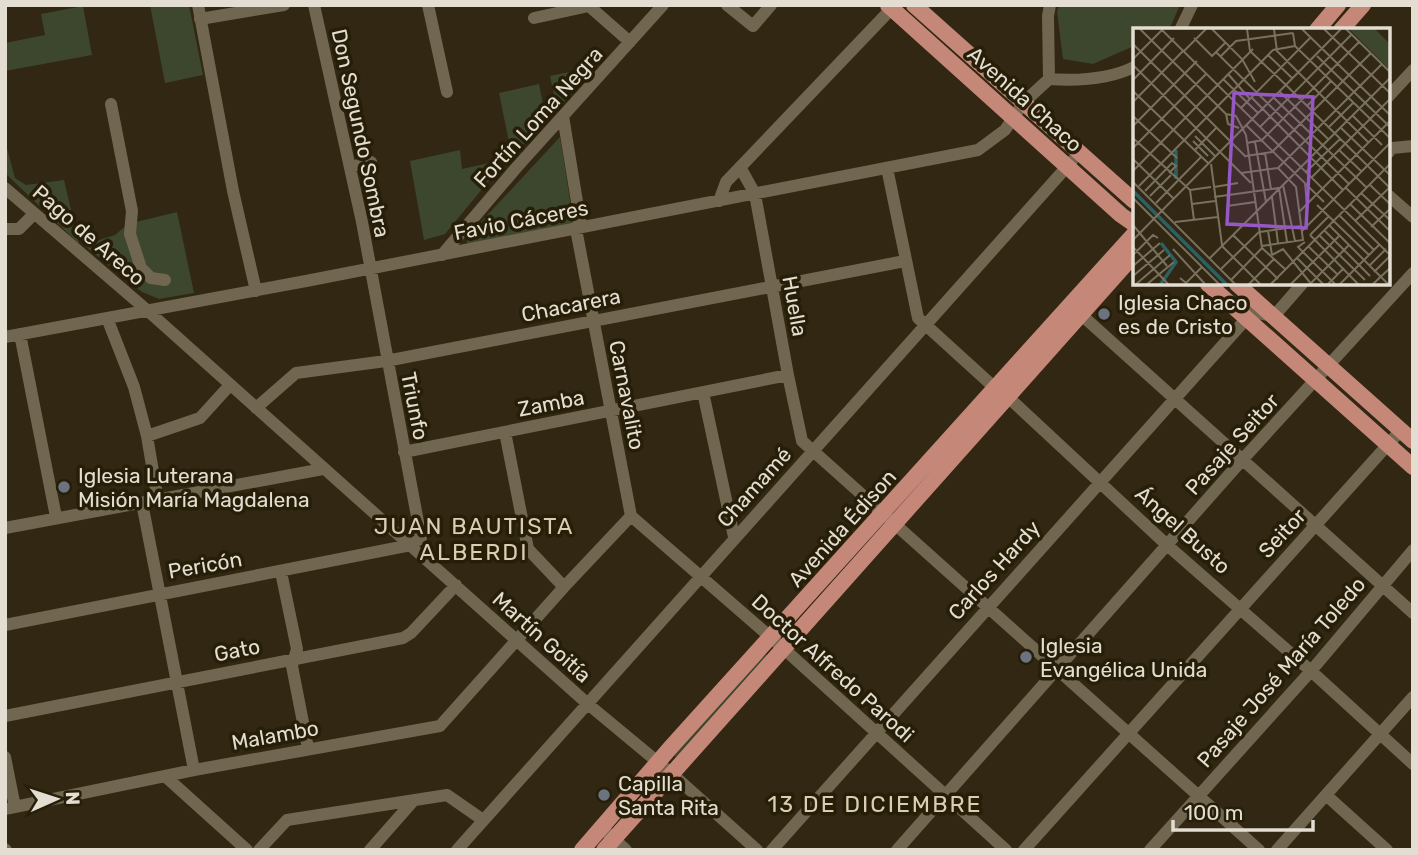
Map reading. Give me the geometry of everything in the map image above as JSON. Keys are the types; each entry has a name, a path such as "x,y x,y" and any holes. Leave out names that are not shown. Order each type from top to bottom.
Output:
{"main road":[{"name":"Avenida Chaco","path":"914,5 1133,199"},
{"path":"1319,28 1338,5"},
{"path":"1343,28 1363,5"},
{"name":"Avenida Chaco","path":"892,6 1121,215 1133,223"},
{"name":"Avenida Édison","path":"582,850 606,839 671,773 777,643 1075,310 1133,237"},
{"name":"Avenida Édison","path":"1075,310 1133,257"},
{"path":"1209,285 1413,467"},
{"path":"1238,285 1331,365 1407,436"},
{"name":"Avenida Édison","path":"606,839 657,763 777,643"}],"street":[{"path":"198,5 256,291"},
{"path":"200,19 284,5"},
{"name":"Don Segundo Sombra","path":"314,5 370,269"},
{"path":"428,5 447,92"},
{"name":"Fortín Loma Negra","path":"442,255 663,5"},
{"path":"727,5 753,26 771,5"},
{"path":"1050,5 1049,79 1073,81 1119,75 1133,68"},
{"path":"1181,28 1192,5"},
{"path":"534,18 589,6 631,42"},
{"path":"719,201 726,182 892,6"},
{"path":"1390,95 1413,70"},
{"name":"Favio Cáceres","path":"5,337 256,291 978,150 1005,130 1024,102 1049,79"},
{"path":"111,104 132,211 130,234 141,268 151,278 165,280"},
{"name":"Carnavalito","path":"563,116 580,220 576,229 632,516"},
{"path":"1390,150 1413,146"},
{"name":"Chamamé","path":"457,850 1080,151"},
{"path":"350,167 371,162"},
{"name":"Huella","path":"740,167 755,194 802,441 1259,850"},
{"path":"887,168 918,318 925,327"},
{"name":"Pago de Areco","path":"5,188 148,311"},
{"path":"1390,197 1413,217"},
{"path":"5,229 19,229 34,214"},
{"name":"Chacarera","path":"256,408 296,373 386,361 905,261"},
{"name":"Triunfo","path":"370,269 421,538 411,545"},
{"path":"1317,380 1413,273"},
{"path":"1247,318 1252,312 1274,316 1301,285"},
{"path":"1075,310 1413,613"},
{"name":"Martín Goitía","path":"148,311 323,470 757,850"},
{"path":"107,318 134,387 148,436 158,501"},
{"name":"Carlos Hardy","path":"772,850 1247,318"},
{"name":"Ángel Busto","path":"925,327 1002,393 1167,545 1413,764"},
{"path":"20,334 56,517"},
{"name":"Zamba","path":"404,452 788,375"},
{"name":"Pasaje Seitor","path":"897,850 1242,459 1317,380"},
{"path":"148,436 200,418 230,385"},
{"path":"703,392 734,537"},
{"path":"505,432 528,549 564,587"},
{"name":"Seitor","path":"1024,850 1388,444 1407,436"},
{"path":"5,528 323,470"},
{"path":"142,503 194,770"},
{"name":"Doctor Alfredo Parodi","path":"632,516 1006,850"},
{"name":"Malambo","path":"10,808 308,748 440,726 516,639 632,516"},
{"name":"Pericón","path":"5,625 411,545"},
{"name":"Pasaje José María Toledo","path":"1150,850 1311,671 1413,550"},
{"path":"281,572 297,649 292,666 308,748"},
{"name":"Gato","path":"5,716 403,638 411,633 456,585"},
{"path":"1277,850 1413,697"},
{"path":"5,757 10,808"},
{"path":"166,777 241,848"},
{"path":"258,850 287,820 447,795 483,821"},
{"path":"1326,795 1387,850"},
{"path":"370,850 414,800"},
{"path":"606,839 626,850"}],"green space":[{"path":"150,5 189,5 203,75 165,83"},
{"path":"1060,5 1180,5 1170,28 1133,28 1133,46 1093,64 1063,59 1057,11"},
{"path":"83,6 92,55 5,71 5,43 45,35 41,14"},
{"path":"594,67 557,109 550,76"},
{"path":"539,84 546,119 512,157 499,93"},
{"path":"560,137 574,225 467,244 467,237"},
{"path":"5,141 15,178 26,185 64,180 79,244 5,173"},
{"path":"460,150 462,169 507,159 445,234 424,240 410,161"},
{"path":"177,212 194,293 159,299 142,292 84,245 115,235 128,224"},
{"path":"765,653 769,657 676,757 673,754"}],"place":[{"name":"Iglesia Chaco es de Cristo","path":"1104,314"},
{"name":"Iglesia Luterana Misión María Magdalena","path":"64,487"},
{"name":"Iglesia Evangélica Unida","path":"1026,657"},
{"name":"Capilla Santa Rita","path":"604,795"}],"district":[{"name":"JUAN BAUTISTA ALBERDI","path":"474,539"},
{"name":"13 DE DICIEMBRE","path":"875,804"}]}
